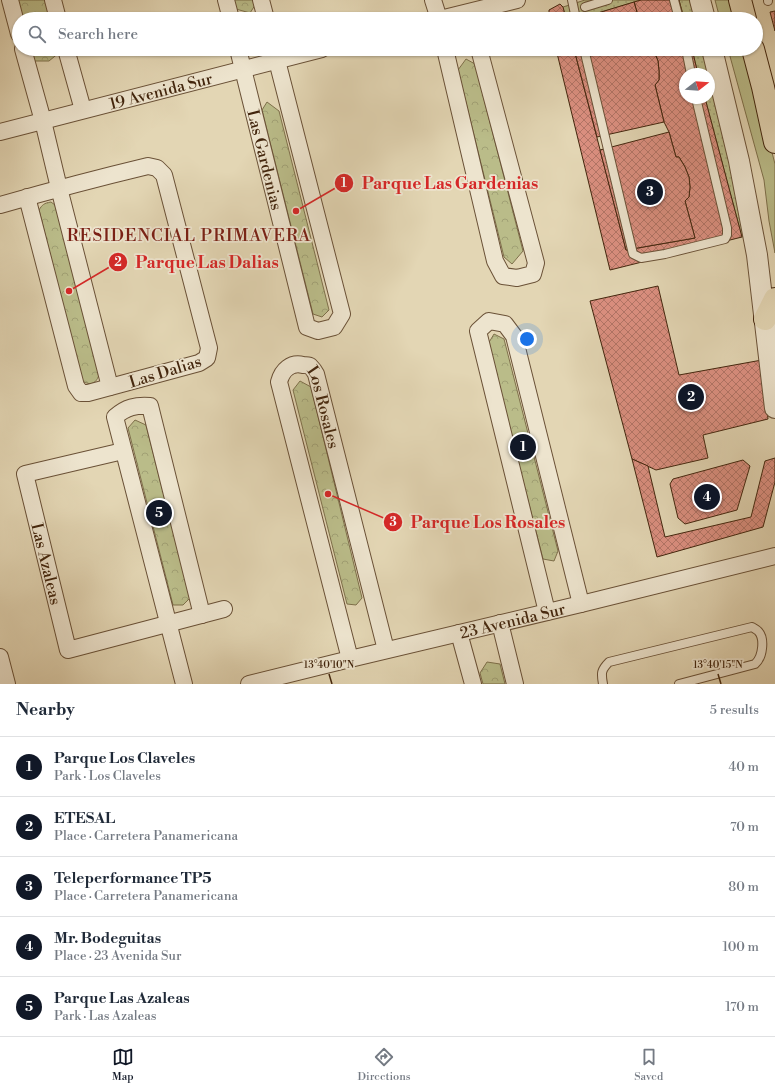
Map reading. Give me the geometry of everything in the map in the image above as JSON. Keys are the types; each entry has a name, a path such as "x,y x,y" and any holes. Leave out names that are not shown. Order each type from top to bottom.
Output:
{"main road":[{"path":"740,0 743,12"},
{"path":"755,56 775,142"},
{"path":"765,319 775,299"}],"street":[{"path":"10,0 13,12"},
{"path":"53,0 56,12"},
{"path":"226,0 229,12"},
{"path":"261,0 264,12"},
{"path":"433,0 437,12"},
{"path":"470,10 517,0"},
{"path":"700,0 703,12"},
{"name":"Las Dalias","path":"25,56 43,121 110,387"},
{"path":"68,56 83,110"},
{"path":"240,56 244,69"},
{"name":"19 Avenida Sur","path":"0,132 244,69 273,56"},
{"name":"Las Gardenias","path":"244,69 307,327 318,331 334,327 342,314 275,56"},
{"path":"447,56 496,261 503,276 517,278 533,274 536,263 481,56"},
{"path":"714,56 739,161 757,255 775,408"},
{"name":"Las Dalias","path":"0,205 27,197 59,188 148,166 156,168 164,175 209,348 207,358 199,363 88,394 81,393 76,386 27,197"},
{"path":"547,612 478,332 489,321 505,324 514,336 581,604"},
{"name":"Los Rosales","path":"350,659 279,382 283,372 293,365 299,364 310,366 316,374 386,650"},
{"path":"184,684 115,417 133,406 150,406 202,615"},
{"name":"Las Azaleas","path":"123,451 25,474 68,650 224,609"},
{"name":"23 Avenida Sur","path":"249,684 775,556"},
{"path":"500,623 515,684"},
{"path":"459,633 473,684"},
{"path":"0,657 7,684"}],"lane":[{"path":"572,0 575,12"},
{"path":"585,7 608,0"},
{"path":"674,0 677,12"},
{"path":"586,56 633,254 641,258 665,254 725,239 727,235 727,228 697,104"},
{"path":"687,56 690,68"},
{"path":"603,684 601,676 603,669 609,662 752,627 758,630 762,643 758,661 755,664 678,684"}],"green space":[{"path":"17,0 46,0 49,12 20,12"},
{"path":"233,0 257,0 251,12 236,9"},
{"path":"585,0 641,0 601,12 564,12 563,7"},
{"path":"679,0 690,0 693,12 682,12"},
{"path":"715,0 733,0 736,12 718,12"},
{"path":"32,56 55,56 49,61 34,61"},
{"path":"694,56 705,56 708,68 697,68"},
{"path":"730,56 747,56 775,164 775,253 764,180"},
{"path":"466,59 475,64 523,251 512,264 504,257 458,70"},
{"path":"715,96 750,235 742,237 707,104 715,104"},
{"path":"267,102 279,111 329,310 322,317 313,314 262,110"},
{"path":"51,202 55,205 100,372 96,381 89,384 82,381 39,210 44,204"},
{"path":"494,334 504,339 558,551 554,561 543,559 488,344"},
{"path":"300,381 311,387 362,598 356,605 347,604 293,390"},
{"path":"135,420 146,425 190,598 183,605 173,605 128,428"},
{"path":"487,662 500,664 505,684 483,684 480,673"}],"building":[{"path":"641,0 679,0 682,12 637,12 634,2"},
{"path":"634,2 637,12 601,12"},
{"path":"560,4 563,7 564,12 549,12 549,10"},
{"path":"775,11 775,31 770,12"},
{"path":"558,56 576,56 626,250 695,238 685,201 689,197 689,177 679,157 676,157 669,132 664,122 655,85 659,80 658,61 656,56 694,56 697,68 679,68 679,104 707,104 742,237 610,270"},
{"path":"576,56 656,56 658,61 659,80 655,85 664,122 597,137"},
{"path":"669,132 676,157 679,157 689,177 689,197 685,201 695,238 626,250 600,150"},
{"path":"658,286 679,375 762,360 768,419 703,435 708,458 656,470 632,459 590,301"},
{"path":"775,458 775,482 763,527 657,557 632,459 648,466 665,537 751,517 765,461"},
{"path":"743,460 750,466 737,510 685,524 678,518 670,484 673,479"}],"place":[{"name":"Teleperformance TP5","path":"650,192"},
{"name":"Parque Las Gardenias","path":"296,211"},
{"name":"Parque Las Dalias","path":"69,291"},
{"name":"ETESAL","path":"691,397"},
{"name":"Parque Los Claveles","path":"523,447"},
{"name":"Parque Los Rosales","path":"328,494"},
{"name":"Mr. Bodeguitas","path":"707,497"},
{"name":"Parque Las Azaleas","path":"159,513"}],"district":[{"name":"RESIDENCIAL PRIMAVERA","path":"189,235"}]}
